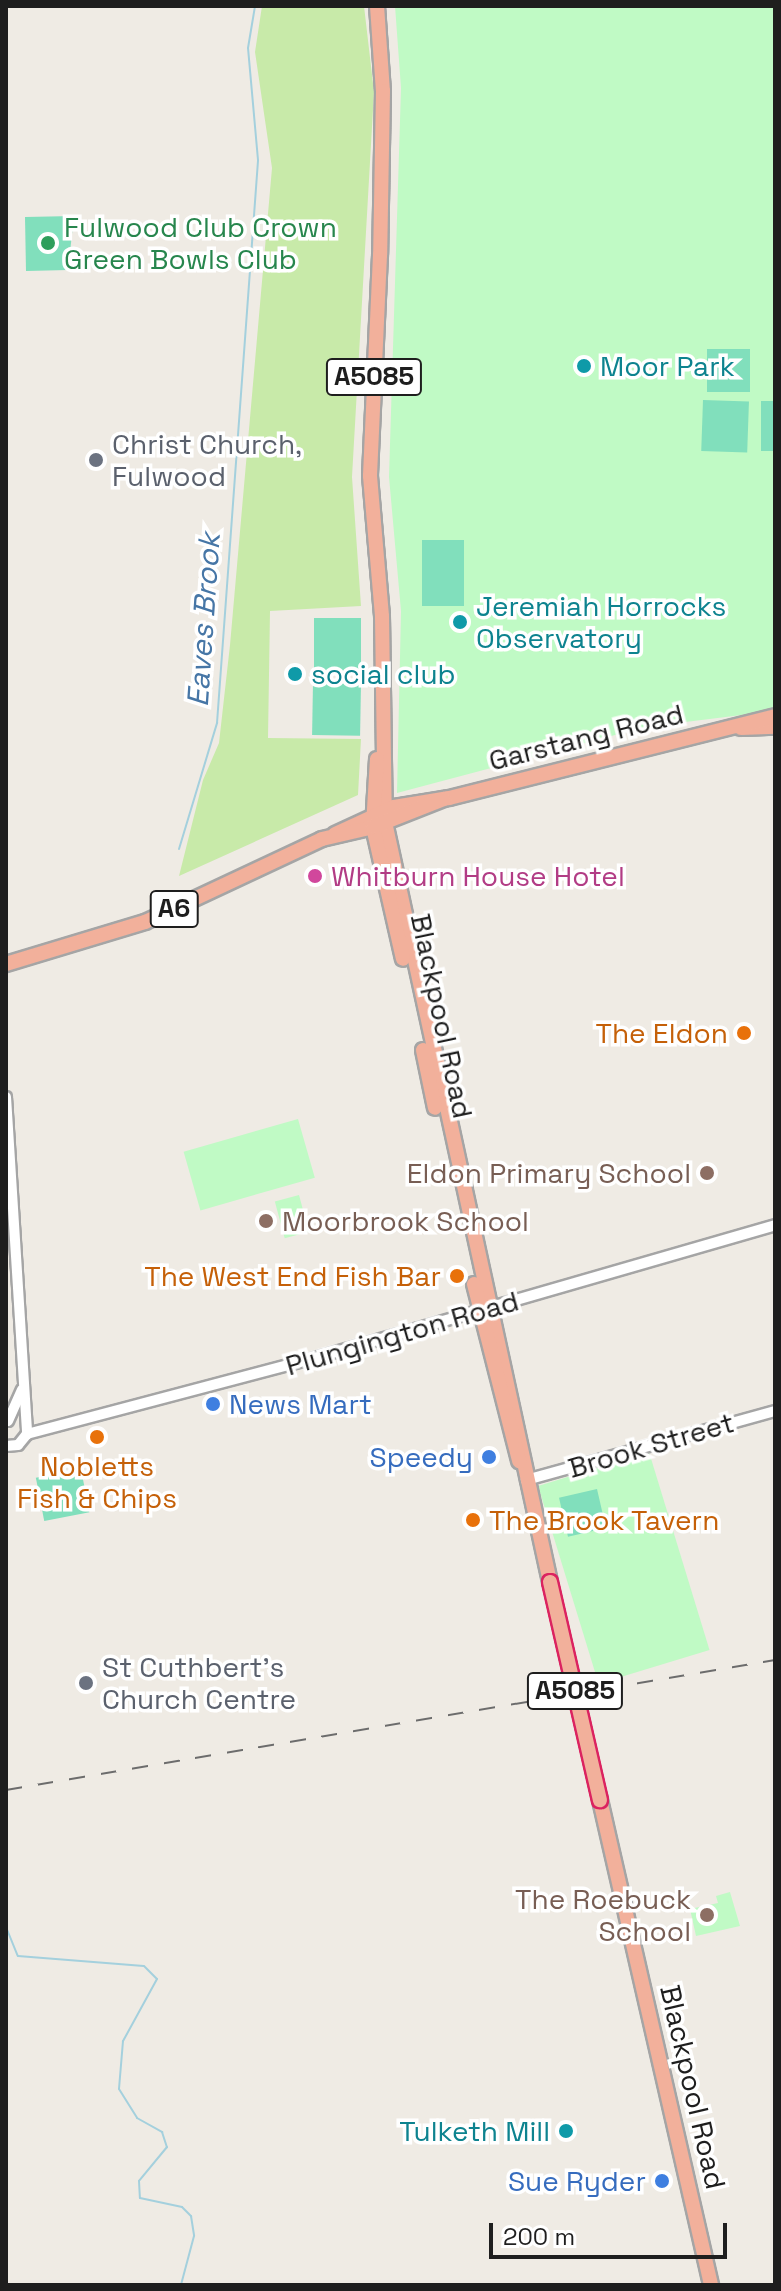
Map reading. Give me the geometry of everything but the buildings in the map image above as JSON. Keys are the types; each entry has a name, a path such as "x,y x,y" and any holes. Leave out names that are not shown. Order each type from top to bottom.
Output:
{"highway":[{"name":"Blackpool Road","path":"377,6 382,180 370,476 382,616 381,748 384,781 379,818 510,1440 526,1480 711,2285"},
{"name":"Garstang Road","path":"379,818 645,746 741,728 775,716"},
{"name":"Garstang Road","path":"741,728 775,727"},
{"name":"Blackpool Road","path":"381,748 375,766 379,855 484,1309"},
{"path":"384,781 409,804"},
{"name":"Garstang Road","path":"6,964 162,915 409,804 444,799"},
{"path":"340,834 379,855"}],"street":[{"path":"6,1097 26,1430 7,1422 23,1388"},
{"name":"Plungington Road","path":"7,1444 23,1442 26,1430 484,1309 775,1225"},
{"name":"Brook Street","path":"526,1480 775,1411"}],"green space":[{"path":"262,6 364,6 374,92 352,477 361,606 270,611 268,738 361,739 358,795 179,876 203,780 219,743 230,645 272,168 255,52"},
{"name":"Moor Park","path":"395,6 775,6 775,711 645,727 397,793 401,611 389,477 401,88"},
{"name":"Fulwood Club Crown Green Bowls Club","path":"74,216 68,270 26,271 25,217"},
{"path":"707,349 750,349 750,392 707,392"},
{"path":"703,400 749,402 747,453 701,451"},
{"path":"761,401 775,401 775,451 761,451"},
{"path":"422,540 464,540 464,606 422,606"},
{"path":"314,618 361,618 361,673 314,673"},
{"path":"313,683 361,684 360,736 312,735"},
{"path":"298,1119 315,1178 200,1210 184,1152"},
{"path":"299,1195 309,1232 285,1238 275,1201"},
{"path":"649,1452 710,1650 599,1684 538,1486"},
{"path":"81,1469 89,1512 44,1521 36,1478"},
{"path":"597,1489 606,1528 568,1537 559,1498"},
{"path":"730,1892 740,1926 696,1936 690,1909 718,1903 716,1896"}],"waterway":[{"name":"Eaves Brook","path":"179,849 217,723 258,160 248,48 255,6"},
{"path":"6,1927 18,1956 144,1966 157,1979 123,2041 119,2089 137,2118 162,2132 167,2147 139,2181 140,2198 182,2207 191,2216 194,2236 181,2285"}],"railway":[{"path":"6,1790 775,1660"}],"place":[{"name":"Fulwood Club Crown Green Bowls Club","path":"48,243"},
{"name":"Moor Park","path":"584,366"},
{"name":"Christ Church, Fulwood","path":"96,460"},
{"name":"Jeremiah Horrocks Observatory","path":"460,622"},
{"name":"social club","path":"295,674"},
{"name":"Whitburn House Hotel","path":"315,876"},
{"name":"The Eldon","path":"744,1033"},
{"name":"Eldon Primary School","path":"707,1173"},
{"name":"Moorbrook School","path":"266,1221"},
{"name":"The West End Fish Bar","path":"457,1276"},
{"name":"News Mart","path":"213,1404"},
{"name":"Nobletts Fish & Chips","path":"97,1437"},
{"name":"Speedy","path":"489,1457"},
{"name":"The Brook Tavern","path":"473,1520"},
{"name":"St Cuthbert's Church Centre","path":"86,1683"},
{"name":"The Roebuck School","path":"707,1915"},
{"name":"Tulketh Mill","path":"566,2131"},
{"name":"Sue Ryder","path":"662,2181"}]}
